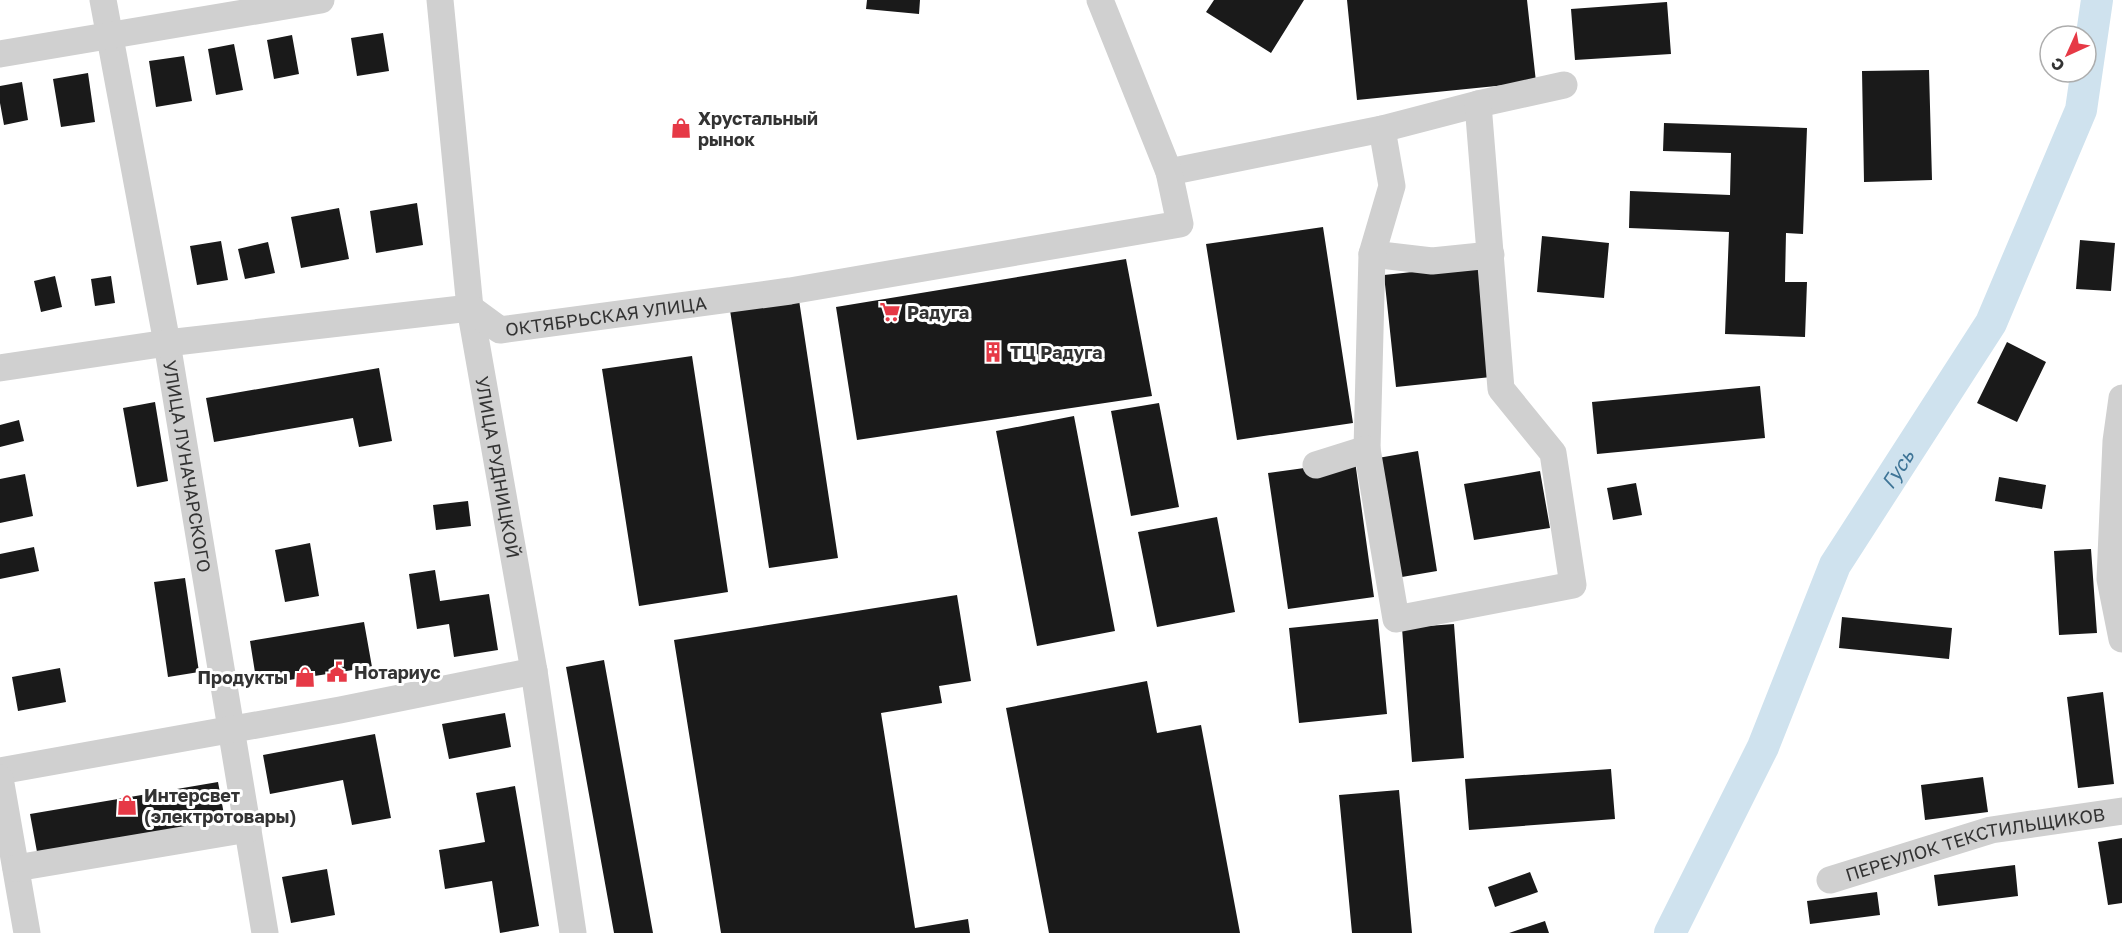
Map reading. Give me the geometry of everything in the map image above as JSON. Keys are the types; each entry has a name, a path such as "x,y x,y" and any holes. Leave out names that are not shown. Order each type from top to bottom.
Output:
{"street":[{"name":"УЛИЦА ЛУНАЧАРСКОГО","path":"103,0 167,343 265,933"},
{"path":"0,54 294,2 321,0"},
{"name":"УЛИЦА РУДНИЦКОЙ","path":"440,0 470,308 534,671 573,933"},
{"path":"1100,0 1169,171 1382,129 1564,85"},
{"path":"1382,129 1392,186 1372,254 1367,449 1396,619 1573,585 1552,453 1501,389 1478,104"},
{"name":"ОКТЯБРЬСКАЯ УЛИЦА","path":"470,308 500,330 790,291 1180,224 1169,171"},
{"path":"1372,254 1432,261 1491,255"},
{"path":"0,368 167,343 470,308"},
{"path":"2122,398 2116,441 2110,579 2122,639"},
{"path":"1316,465 1367,449"},
{"path":"0,771 534,671"},
{"path":"0,778 4,822 16,868 27,933"},
{"name":"ПЕРЕУЛОК ТЕКСТИЛЬЩИКОВ","path":"1830,880 1991,830 2122,811"},
{"path":"16,868 248,829"}],"building":[{"path":"867,0 920,0 919,14 866,9"},
{"path":"1214,0 1304,0 1271,53 1206,12"},
{"path":"1347,0 1527,0 1536,82 1357,100"},
{"path":"1667,2 1671,54 1575,60 1571,9"},
{"path":"383,33 389,71 357,76 351,38"},
{"path":"292,35 299,74 274,79 267,40"},
{"path":"234,44 243,90 216,95 208,49"},
{"path":"184,56 192,101 156,107 149,61"},
{"path":"1929,70 1932,180 1864,182 1862,71"},
{"path":"88,73 95,122 61,127 53,79"},
{"path":"22,82 28,120 4,125 0,86"},
{"path":"1664,123 1807,128 1803,234 1786,233 1785,282 1807,282 1805,337 1725,334 1729,232 1629,228 1630,191 1730,195 1731,153 1663,151"},
{"path":"417,203 423,245 376,253 370,211"},
{"path":"339,208 349,259 301,268 291,217"},
{"path":"1323,227 1353,423 1237,440 1206,244"},
{"path":"1542,236 1609,243 1604,298 1537,292"},
{"path":"2080,240 2115,243 2111,291 2076,289"},
{"path":"221,241 228,280 197,285 190,246"},
{"path":"268,242 275,273 245,279 238,249"},
{"name":"ТЦ Радуга","path":"1126,259 1152,396 857,440 836,307"},
{"path":"1479,265 1491,377 1396,387 1384,275"},
{"path":"55,276 62,307 41,312 34,281"},
{"path":"111,276 115,303 95,306 91,279"},
{"path":"799,300 838,558 769,568 730,310"},
{"path":"2007,342 2046,362 2017,422 1977,403"},
{"path":"692,356 728,592 639,606 602,369"},
{"path":"379,368 392,441 359,447 353,418 214,442 206,398"},
{"path":"1760,386 1765,438 1597,454 1592,402"},
{"path":"155,402 168,481 137,487 123,408"},
{"path":"1159,403 1179,507 1131,516 1111,411"},
{"path":"1074,416 1115,631 1037,646 996,431"},
{"path":"19,420 24,441 0,447 0,425"},
{"path":"1418,451 1437,571 1396,578 1378,458"},
{"path":"1355,461 1374,597 1288,609 1268,473"},
{"path":"1540,471 1550,528 1474,540 1464,484"},
{"path":"25,474 33,516 0,523 0,479"},
{"path":"1999,477 2046,485 2042,509 1995,501"},
{"path":"1636,483 1642,515 1613,520 1607,488"},
{"path":"468,501 471,526 436,530 433,505"},
{"path":"1217,517 1235,612 1157,627 1138,532"},
{"path":"310,543 319,596 285,602 275,550"},
{"path":"34,547 39,571 0,579 0,554"},
{"path":"2091,549 2097,633 2059,635 2054,551"},
{"path":"435,570 440,601 489,594 498,650 454,657 449,624 417,629 409,574"},
{"path":"185,578 199,672 168,677 154,582"},
{"path":"957,595 971,681 939,686 942,703 881,713 915,928 968,919 970,933 721,933 674,640"},
{"path":"1842,617 1952,628 1949,659 1839,648"},
{"path":"1378,619 1387,714 1299,723 1289,628"},
{"path":"364,622 372,667 257,685 250,641"},
{"path":"1454,624 1464,758 1412,762 1402,628"},
{"path":"604,660 653,933 614,933 566,667"},
{"path":"60,668 66,702 18,711 12,677"},
{"path":"1147,681 1157,733 1201,725 1240,933 1049,933 1006,708"},
{"path":"2103,692 2114,784 2078,788 2067,697"},
{"path":"505,713 511,747 449,759 442,724"},
{"path":"375,734 391,818 352,825 343,780 270,794 263,755"},
{"path":"1611,769 1615,819 1469,830 1465,779"},
{"path":"1983,777 1988,812 1925,820 1921,785"},
{"path":"218,782 225,820 37,852 30,814"},
{"path":"515,786 539,926 500,933 492,881 445,889 439,850 485,842 476,793"},
{"path":"1399,790 1412,933 1352,933 1339,795"},
{"path":"2122,838 2122,903 2108,905 2098,842"},
{"path":"2015,865 2018,896 1938,906 1934,875"},
{"path":"327,869 335,915 291,923 282,877"},
{"path":"1530,872 1538,892 1495,907 1488,887"},
{"path":"1877,892 1880,915 1810,924 1807,901"},
{"path":"1545,921 1549,933 1509,933"}],"waterway":[{"name":"Гусь","path":"1670,933 1763,747 1835,565 1991,323 2081,110 2097,0"}],"place":[{"name":"Хрустальный рынок","path":"681,128"},
{"name":"Радуга","path":"890,312"},
{"name":"ТЦ Радуга","path":"993,352"},
{"name":"Нотариус","path":"337,672"},
{"name":"Продукты","path":"305,677"},
{"name":"Интерсвет (электротовары)","path":"127,805"}]}
